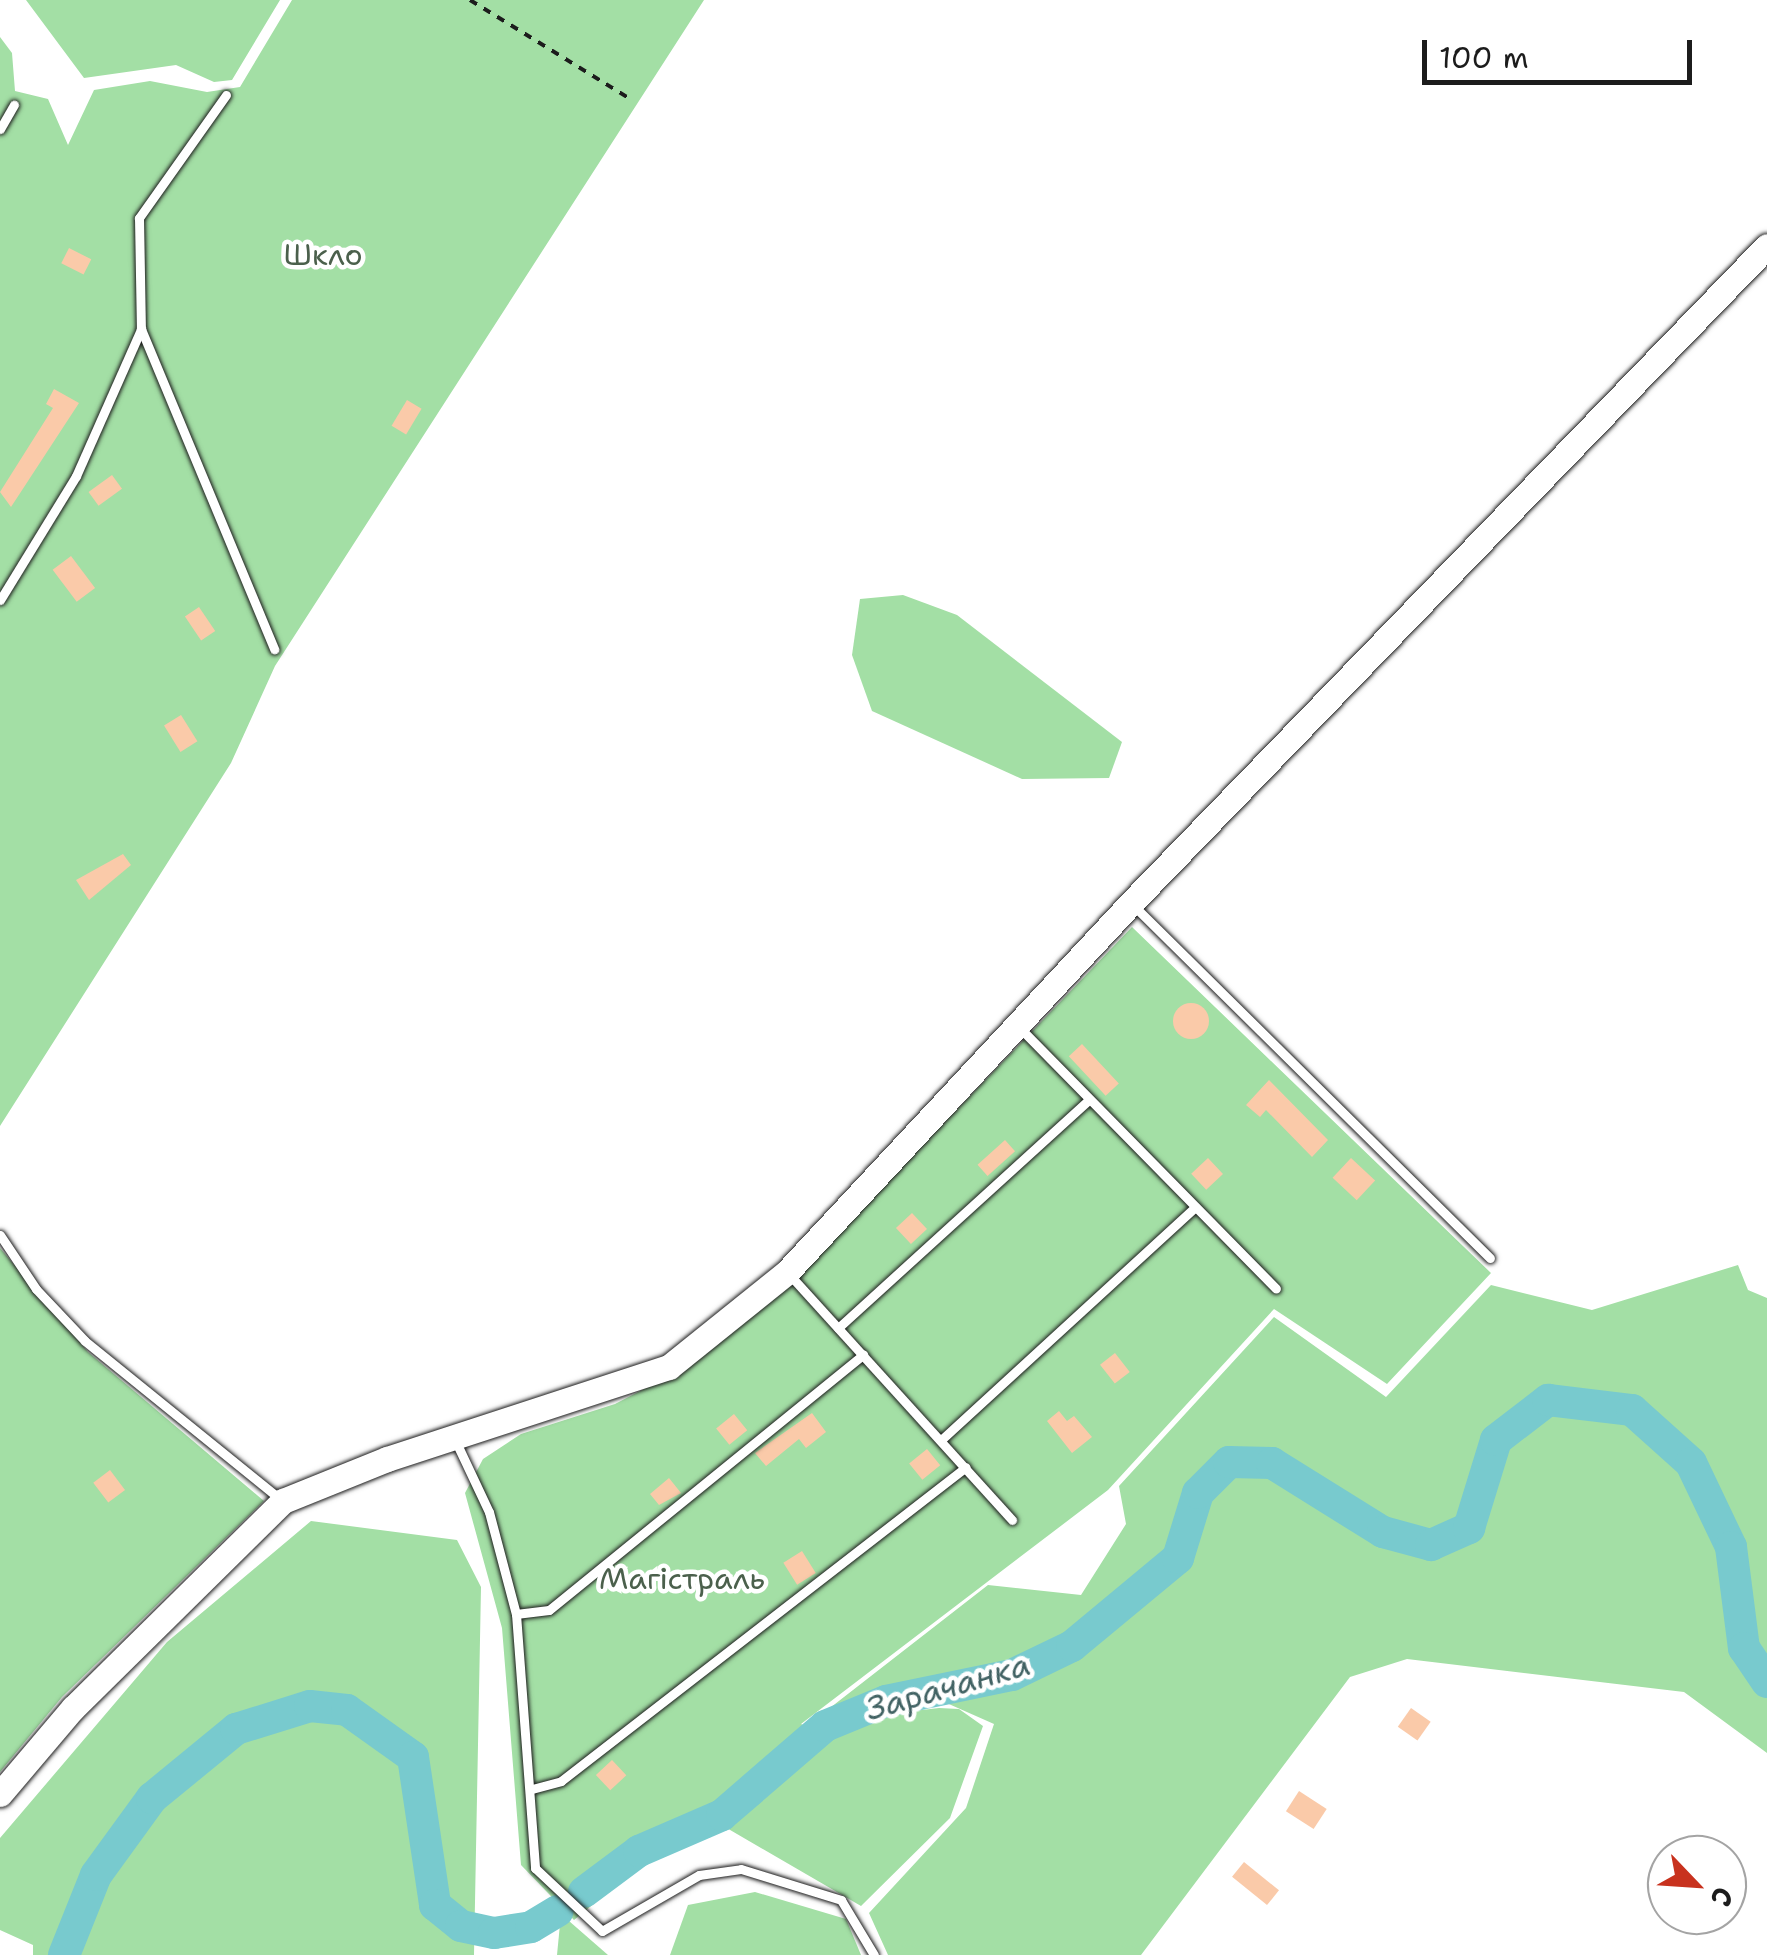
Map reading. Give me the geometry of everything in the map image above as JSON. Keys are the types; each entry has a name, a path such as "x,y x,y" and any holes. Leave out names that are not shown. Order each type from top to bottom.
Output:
{"street":[{"path":"0,1794 73,1708 283,1502 669,1367 787,1272 1131,903 1767,246"}],"lane":[{"path":"226,96 139,218 140,329 274,649"},
{"path":"0,129 14,105"},
{"path":"0,600 76,476 140,329"},
{"path":"1131,903 1490,1258"},
{"path":"1016,1024 1276,1289"},
{"path":"838,1328 1089,1100"},
{"path":"941,1440 1195,1207"},
{"path":"0,1235 36,1289 85,1341 283,1502"},
{"path":"787,1272 1012,1520"},
{"path":"516,1614 549,1610 862,1354"},
{"path":"455,1440 489,1512 516,1614 535,1868 602,1932 700,1875 741,1869 841,1900 874,1955"},
{"path":"532,1789 561,1781 966,1467"}],"path":[{"path":"470,0 632,100"}],"green space":[{"path":"26,0 280,0 232,80 214,82 176,65 84,78"},
{"name":"Шкло","path":"292,0 704,0 275,666 231,763 0,1126 0,37 12,53 15,91 48,99 68,145 94,90 150,81 207,92 240,87"},
{"path":"903,595 957,615 1122,742 1109,778 1022,779 872,711 852,655 860,599"},
{"name":"Магістраль","path":"1132,927 1491,1273 1387,1384 1274,1309 1108,1490 801,1724 826,1735 879,1715 939,1708 959,1709 983,1726 950,1818 861,1906 725,1827 657,1852 574,1920 521,1865 502,1628 465,1493 483,1459 521,1434 615,1404 694,1363 783,1291"},
{"path":"0,1248 88,1352 264,1501 62,1697 0,1772"},
{"path":"1738,1265 1748,1290 1767,1298 1767,1753 1684,1692 1407,1659 1350,1677 1141,1955 888,1955 869,1913 966,1808 994,1724 942,1701 876,1711 826,1731 808,1725 988,1585 1081,1595 1126,1524 1119,1486 1274,1317 1386,1397 1491,1285 1592,1310"},
{"path":"311,1521 457,1540 481,1587 474,1955 33,1955 33,1945 0,1930 0,1838 167,1642"},
{"path":"755,1892 846,1919 861,1955 670,1955 688,1905"},
{"path":"561,1914 608,1955 557,1955"}],"building":[{"path":"69,248 91,259 84,274 61,263"},
{"path":"54,389 79,403 11,507 0,492 53,408 46,404"},
{"path":"407,400 422,409 406,434 392,426"},
{"path":"112,475 122,489 99,506 89,492"},
{"path":"71,556 95,588 77,602 53,570"},
{"path":"199,607 215,631 201,641 185,617"},
{"path":"181,715 197,741 180,752 164,726"},
{"path":"123,854 131,865 89,900 76,880"},
{"path":"1191,1003 1204,1008 1209,1021 1204,1034 1191,1039 1178,1034 1173,1021 1178,1008"},
{"path":"1082,1044 1119,1083 1106,1096 1069,1056"},
{"path":"1269,1080 1328,1140 1312,1157 1266,1110 1260,1117 1246,1105"},
{"path":"1005,1140 1015,1151 988,1176 978,1165"},
{"path":"1208,1158 1223,1174 1206,1190 1191,1174"},
{"path":"1351,1158 1375,1181 1357,1200 1333,1178"},
{"path":"912,1213 927,1229 911,1244 896,1228"},
{"path":"1115,1353 1130,1372 1115,1384 1100,1365"},
{"path":"1059,1411 1067,1421 1074,1416 1092,1437 1072,1453 1047,1421"},
{"path":"812,1413 826,1432 806,1448 799,1439 766,1466 755,1453"},
{"path":"734,1414 747,1430 729,1445 716,1428"},
{"path":"927,1449 940,1465 922,1480 909,1463"},
{"path":"110,1470 125,1490 108,1503 93,1483"},
{"path":"669,1478 681,1493 659,1505 650,1494"},
{"path":"802,1551 816,1573 797,1585 783,1563"},
{"path":"1411,1708 1431,1722 1417,1741 1398,1727"},
{"path":"612,1760 626,1775 610,1790 596,1775"},
{"path":"1299,1791 1327,1809 1314,1829 1286,1811"},
{"path":"1244,1862 1279,1890 1267,1905 1232,1877"}],"waterway":[{"name":"Зарачанка","path":"584,1892 639,1851 722,1815 825,1726 886,1701 1012,1675 1072,1646 1178,1558 1198,1493 1229,1462 1272,1463 1383,1532 1431,1545 1469,1528 1496,1440 1548,1400 1632,1410 1691,1463 1731,1547 1744,1648 1767,1682"},
{"name":"Зарачанка","path":"64,1955 96,1875 152,1798 236,1729 310,1706 347,1710 413,1757 435,1905 461,1926 494,1933 531,1927 558,1911"}]}
